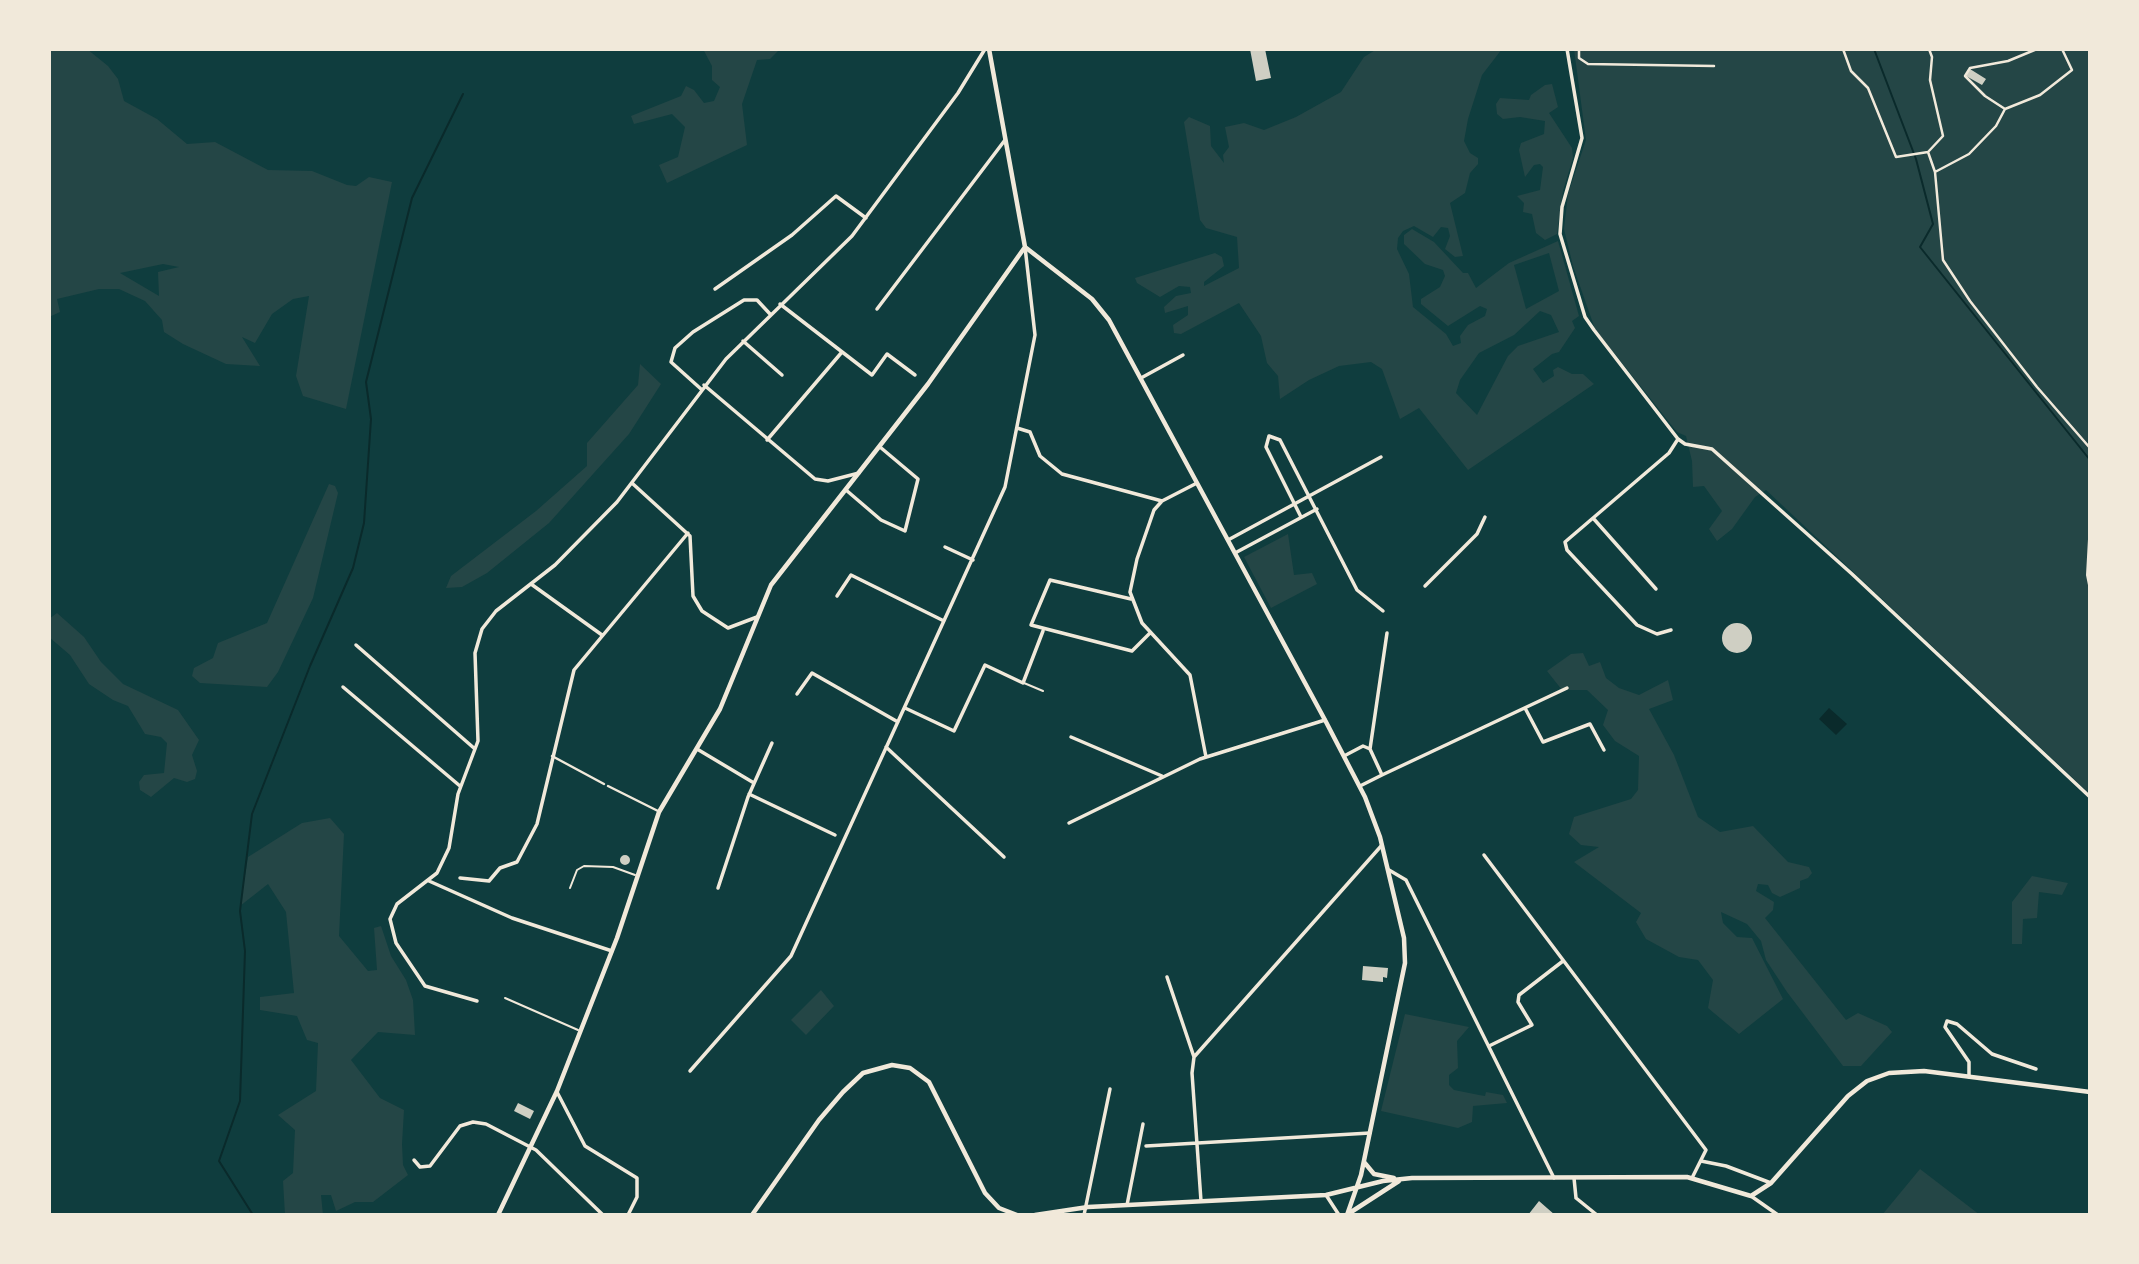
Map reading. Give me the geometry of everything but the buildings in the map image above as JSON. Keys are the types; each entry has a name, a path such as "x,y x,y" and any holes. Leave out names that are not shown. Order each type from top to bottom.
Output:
{"main road":[{"path":"987,49 1025,247 1101,308 1360,786 1382,845 1404,939 1405,963 1364,1162 1347,1215"},
{"path":"498,1215 557,1091 612,951 659,812 720,709 757,617 780,569 880,447 1025,247"},
{"path":"752,1215 819,1120 843,1092 863,1073 892,1065 910,1068 929,1082 985,1193 999,1208 1017,1215"},
{"path":"1364,1162 1376,1175 1402,1179 1692,1178 1751,1196 1771,1183 1848,1096 1867,1081 1905,1070 2090,1092"},
{"path":"1035,1215 1088,1207 1326,1195 1402,1179"},
{"path":"1347,1215 1402,1179"}],"street":[{"path":"477,1001 425,986 392,935 390,919 392,909 429,881 443,863 449,848 460,786 476,750 479,733 477,641 492,615 576,545 633,484 703,387 743,341 839,250 866,218 987,49"},
{"path":"1567,49 1582,138 1563,202 1560,234 1584,317 1678,439 1685,444 1712,449 1835,558 2090,797"},
{"path":"1579,49 1579,58 1588,64 1714,66"},
{"path":"1843,49 1851,71 1868,88 1896,157 1928,152 1943,136 1930,80 1933,58 1929,49"},
{"path":"2006,109 1985,96 1965,76 1970,68 2008,61 2036,49"},
{"path":"1936,172 1969,154 1996,126 2006,109 2039,95 2072,70 2062,49"},
{"path":"877,309 1005,140"},
{"path":"1928,152 1936,172 1943,260 1970,301 2037,387 2090,448"},
{"path":"715,289 792,235 836,196 866,218"},
{"path":"690,1071 791,956 1007,481 1035,335 1025,247"},
{"path":"770,314 755,299 744,300 693,332 675,348 670,357 672,364 817,480 833,480 859,473"},
{"path":"780,304 872,375 887,354 915,375"},
{"path":"743,341 782,375"},
{"path":"767,440 842,352"},
{"path":"1141,378 1183,355"},
{"path":"1016,428 1030,432 1040,456 1062,474 1162,501"},
{"path":"1301,517 1266,447 1269,436 1280,440 1357,590 1383,611"},
{"path":"1671,630 1657,635 1637,625 1567,550 1566,538 1669,453 1678,439"},
{"path":"846,490 878,518 905,531 918,479 880,447"},
{"path":"1227,541 1381,457"},
{"path":"1197,483 1162,501 1151,516 1130,584 1131,599 1150,633 1190,675 1206,757"},
{"path":"633,484 688,533 693,548 693,596 698,607 728,628 757,617"},
{"path":"1233,554 1317,509"},
{"path":"1425,586 1477,534 1485,517"},
{"path":"1592,518 1656,589"},
{"path":"460,878 486,882 500,868 517,862 537,824 572,675 688,533"},
{"path":"946,547 973,560"},
{"path":"837,596 851,575 944,621"},
{"path":"1131,599 1048,581 1031,623 1033,628 1132,651 1150,633"},
{"path":"531,584 602,635"},
{"path":"905,708 954,732 985,665 1023,683 1043,630"},
{"path":"1382,775 1370,749 1387,633"},
{"path":"356,645 476,750"},
{"path":"797,694 812,673 898,722"},
{"path":"343,687 460,786"},
{"path":"1360,786 1567,688"},
{"path":"1525,708 1543,742 1590,724 1604,750"},
{"path":"1069,823 1206,757 1325,720"},
{"path":"1071,737 1162,776"},
{"path":"718,888 748,794 772,743"},
{"path":"886,747 1004,857"},
{"path":"1344,756 1362,747 1370,749"},
{"path":"697,749 754,783"},
{"path":"552,757 659,812"},
{"path":"748,794 844,839"},
{"path":"1195,1056 1382,845"},
{"path":"1484,855 1706,1150 1692,1178"},
{"path":"1389,870 1406,878 1554,1178"},
{"path":"429,881 512,918 612,951"},
{"path":"1489,1046 1532,1025 1518,1002 1519,995 1563,961"},
{"path":"1167,977 1195,1056 1192,1073 1201,1201"},
{"path":"1969,1077 1968,1060 1945,1027 1948,1021 1992,1054 2036,1069"},
{"path":"1084,1215 1088,1207 1110,1089"},
{"path":"557,1091 583,1145 637,1178 637,1197 628,1215"},
{"path":"414,1160 420,1167 432,1165 458,1128 470,1122 492,1127 532,1148 603,1215"},
{"path":"1126,1205 1143,1124"},
{"path":"1146,1146 1370,1133"},
{"path":"1700,1161 1718,1167 1726,1166 1771,1183"},
{"path":"1574,1178 1576,1198 1597,1215"},
{"path":"1326,1195 1339,1215"},
{"path":"1751,1196 1778,1215"}],"lane":[{"path":"1023,683 1043,691"},
{"path":"570,888 583,866 613,867 639,877"},
{"path":"505,998 580,1031"}],"path":[{"path":"2090,521 2087,575 2090,590"}],"shaded area":[{"path":"49,49 87,49 108,66 118,79 124,101 157,119 187,144 215,142 268,170 312,171 347,185 356,186 369,177 392,182 346,409 303,396 296,376 309,296 293,299 272,314 255,343 242,337 260,366 226,364 183,344 164,332 162,320 145,301 119,289 99,289 57,299 60,312 49,317","holes":["163,264 179,267 158,272 159,296 120,273"]},
{"path":"703,49 780,49 770,59 757,60 742,104 747,145 667,183 659,165 678,157 685,127 672,114 634,124 631,116 681,96 686,86 694,90 704,103 714,101 720,87 712,80 712,66"},
{"path":"1377,49 1502,49 1482,75 1468,119 1464,141 1470,153 1478,158 1478,164 1470,173 1465,193 1450,203 1463,256 1455,257 1445,249 1450,236 1448,228 1441,227 1433,237 1414,226 1403,231 1398,238 1397,249 1409,274 1413,307 1446,334 1453,346 1461,343 1460,336 1468,325 1485,316 1487,309 1480,306 1448,326 1421,304 1421,299 1440,287 1445,276 1443,270 1425,264 1404,244 1404,235 1412,229 1434,242 1463,273 1468,273 1476,288 1509,263 1558,241 1579,316 1572,321 1575,328 1559,352 1552,354 1533,369 1543,383 1554,376 1553,370 1558,367 1572,374 1583,374 1594,384 1468,470 1419,408 1400,419 1382,369 1371,362 1339,366 1309,380 1280,399 1278,376 1267,363 1261,336 1239,303 1181,334 1174,333 1173,325 1188,315 1188,306 1165,313 1164,307 1176,296 1191,293 1190,287 1179,286 1160,297 1137,283 1135,278 1215,253 1222,257 1224,266 1204,282 1204,286 1239,268 1237,237 1206,228 1200,220 1184,122 1189,117 1210,126 1211,146 1224,163 1223,155 1229,147 1225,127 1244,123 1264,130 1296,117 1341,92 1364,57","holes":["1549,253 1559,291 1526,309 1514,265","1540,311 1551,315 1559,332 1518,346 1508,356 1477,415 1456,393 1460,380 1479,353 1514,335"]},
{"path":"1574,49 2090,49 2090,794 1766,490 1755,497 1732,529 1717,541 1709,529 1722,511 1704,486 1693,487 1692,461 1686,436 1677,432 1595,329 1573,266 1564,229 1568,194 1586,140"},
{"path":"1552,84 1558,107 1549,113 1572,148 1573,158 1563,191 1557,234 1545,240 1536,233 1532,214 1523,212 1524,203 1517,196 1540,190 1543,167 1540,164 1534,165 1525,177 1519,150 1521,143 1544,134 1545,121 1520,117 1503,119 1497,114 1496,104 1500,98 1529,100 1531,95 1545,85"},
{"path":"640,364 661,384 629,434 549,523 487,573 462,587 446,588 451,576 536,511 587,466 587,443 638,385"},
{"path":"329,484 335,486 338,493 313,598 278,672 267,687 200,683 192,676 194,668 213,658 218,643 267,623"},
{"path":"1288,534 1294,575 1312,573 1317,584 1271,608 1244,557"},
{"path":"57,613 84,637 101,662 123,684 178,710 199,740 192,755 197,771 195,779 187,782 174,778 151,797 140,790 139,782 144,775 164,773 167,743 161,737 145,734 128,706 113,700 89,684 70,655 49,637 49,619"},
{"path":"1583,653 1589,666 1600,662 1606,678 1619,688 1639,695 1668,680 1673,700 1649,709 1674,755 1698,817 1720,832 1753,826 1788,862 1809,867 1812,873 1800,881 1800,888 1780,897 1772,893 1768,885 1758,884 1756,891 1774,902 1773,910 1765,918 1846,1020 1858,1013 1887,1026 1892,1032 1861,1066 1843,1066 1787,992 1766,960 1761,941 1747,924 1721,912 1723,923 1737,937 1752,938 1783,999 1739,1034 1708,1008 1713,980 1698,960 1679,957 1646,939 1636,922 1641,913 1574,862 1599,847 1581,845 1569,834 1574,817 1631,799 1638,790 1639,756 1615,741 1603,725 1608,710 1587,690 1562,690 1547,671 1571,654"},
{"path":"1829,708 1847,724 1836,735 1819,719"},
{"path":"330,818 344,834 339,936 368,971 377,970 374,928 381,926 391,956 406,980 413,1000 415,1035 378,1032 351,1060 380,1098 404,1110 403,1165 408,1175 373,1202 355,1202 336,1211 331,1195 321,1195 323,1215 285,1215 283,1181 293,1173 295,1130 278,1115 316,1091 318,1043 307,1040 297,1016 260,1010 260,997 294,993 286,912 268,884 240,906 248,857 302,823"},
{"path":"2032,876 2068,883 2062,895 2039,892 2037,918 2023,919 2022,944 2012,944 2012,902"},
{"path":"821,990 834,1006 806,1035 791,1020"},
{"path":"1405,1014 1469,1027 1457,1041 1458,1068 1449,1075 1449,1085 1454,1090 1479,1095 1485,1096 1486,1092 1503,1095 1507,1103 1473,1106 1472,1122 1458,1128 1381,1111"},
{"path":"1920,1169 1980,1215 1882,1215"}],"waterway":[{"path":"1874,49 1916,159 1933,224 1920,247 2090,460"},
{"path":"253,1215 219,1161 240,1101 245,951 240,911 252,814 310,666 353,568 364,523 371,419 366,382 412,198 463,94"}]}
